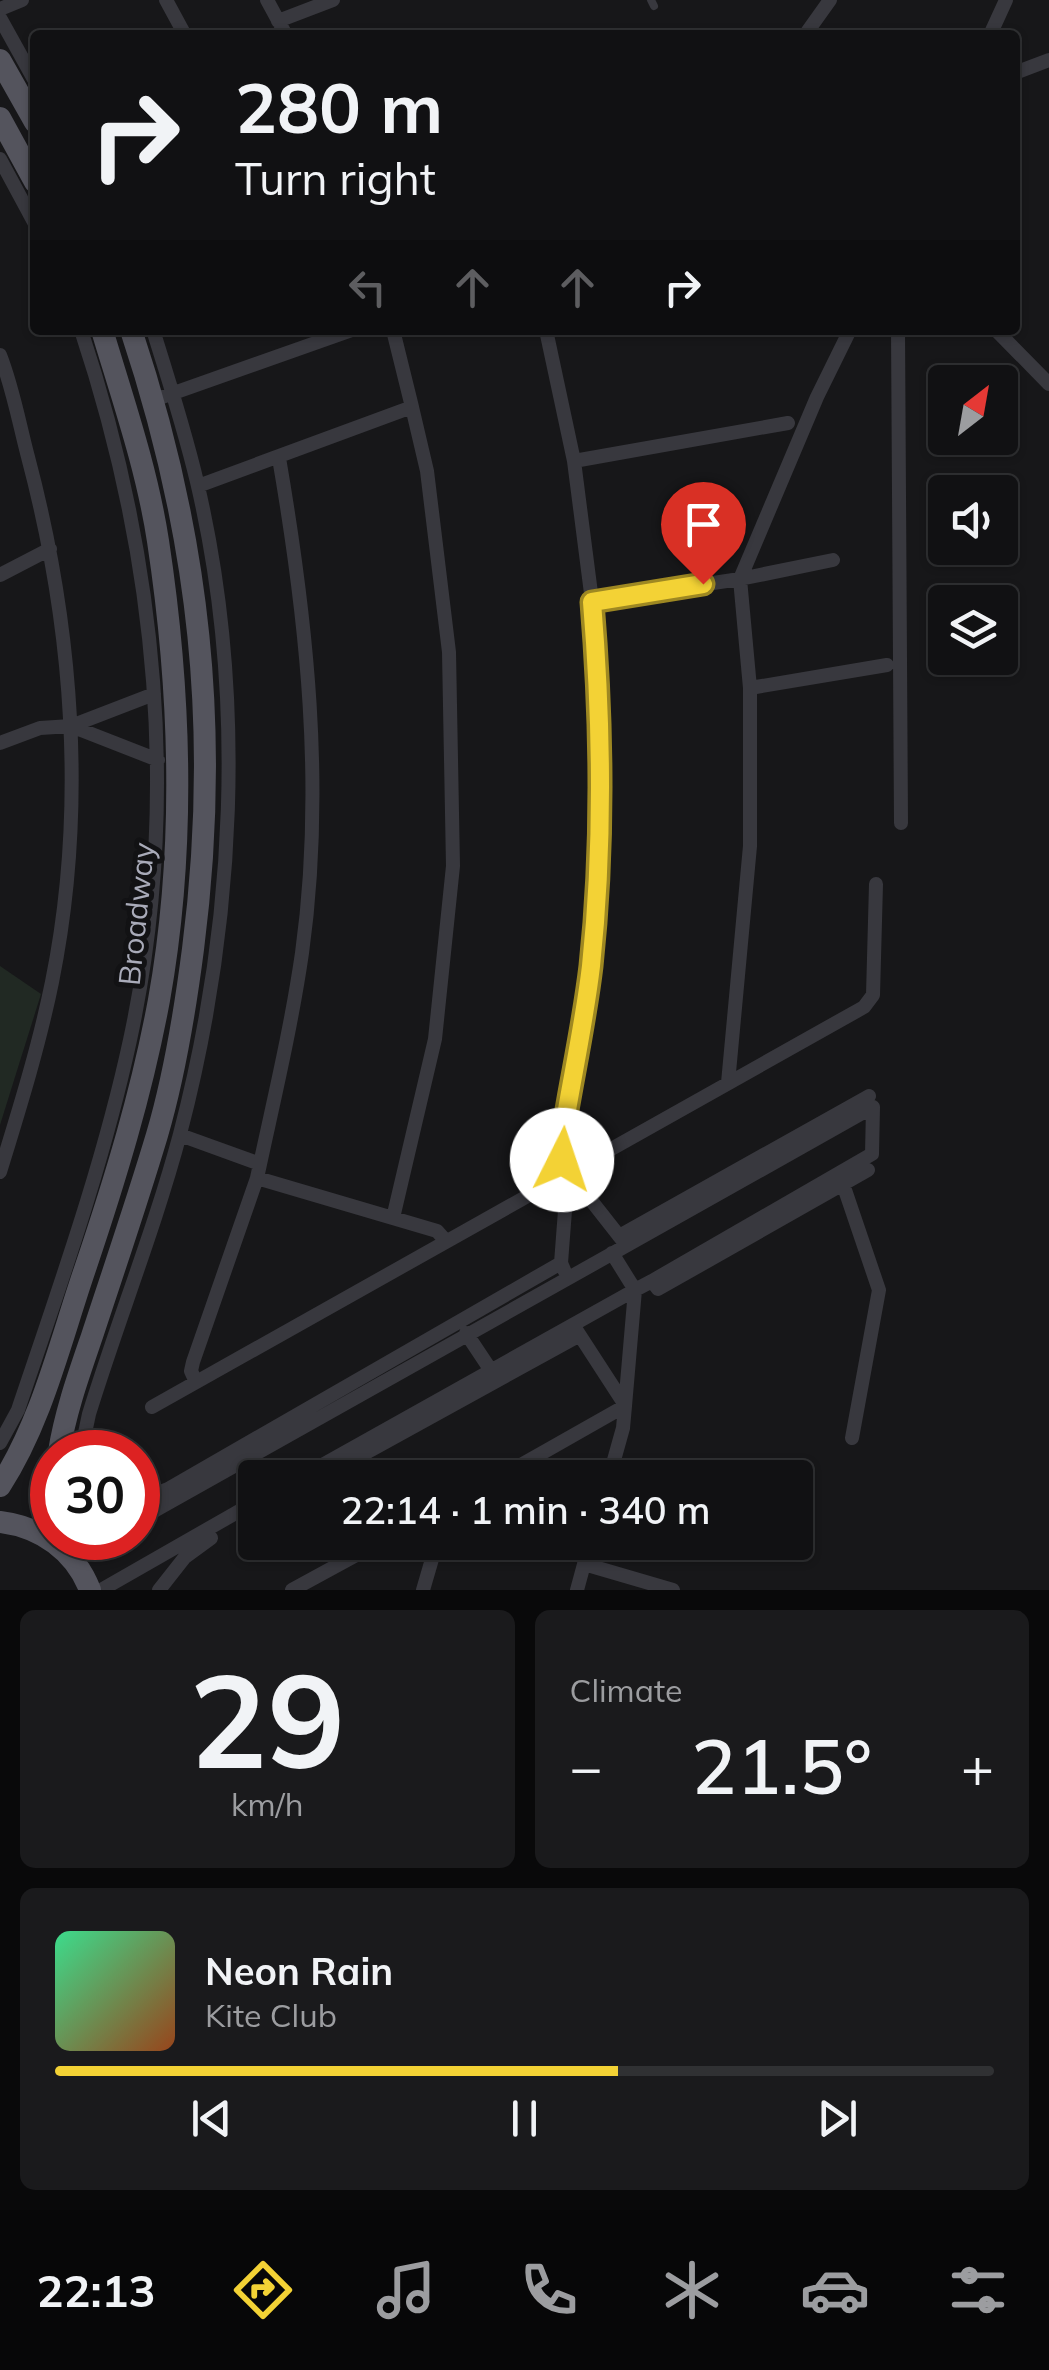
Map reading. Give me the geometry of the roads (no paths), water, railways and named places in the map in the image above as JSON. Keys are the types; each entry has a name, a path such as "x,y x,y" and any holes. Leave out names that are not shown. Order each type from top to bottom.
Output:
{"main road":[{"path":"0,60 30,113"},
{"path":"0,118 30,173"},
{"name":"Broadway","path":"0,1486 28,1437 52,1337 123,1155 160,997 163,882 178,788 174,682 152,571 136,443 104,335"},
{"name":"Broadway","path":"67,1430 96,1356 158,1133 212,887 197,618 183,520 165,397 133,335"},
{"path":"0,1522 30,1530"},
{"path":"71,1560 90,1590"}],"street":[{"path":"0,9 22,0"},
{"path":"166,0 182,30"},
{"path":"268,0 283,30"},
{"path":"278,20 333,0"},
{"path":"809,30 830,0"},
{"path":"992,30 1006,0"},
{"path":"0,18 30,72"},
{"path":"1020,71 1049,60"},
{"path":"0,159 30,215"},
{"path":"82,335 152,571 163,882"},
{"path":"86,1430 96,1356 180,1135 203,1032 212,887 227,809 227,704 217,600 198,486 165,397 154,335"},
{"path":"393,1218 435,1038 452,866 453,750 449,652 427,472 394,335"},
{"path":"547,335 574,461 592,602 600,713 601,836 590,969 561,1146 568,1171 619,1245 635,1290 623,1428 614,1460"},
{"path":"728,1082 750,846 750,688 740,579 848,335"},
{"path":"898,335 901,823"},
{"path":"1001,335 1049,384"},
{"path":"165,397 315,337"},
{"path":"0,355 50,549 69,688 70,726 67,866 52,984 0,1172"},
{"path":"198,486 412,407"},
{"path":"574,461 788,423"},
{"path":"196,1382 194,1362 259,1171 302,952 310,875 310,702 304,621 280,458"},
{"path":"0,574 50,549"},
{"path":"592,602 832,560"},
{"path":"750,688 887,665"},
{"path":"0,743 40,728 70,726 154,694"},
{"path":"70,726 158,760"},
{"path":"152,1407 864,1007 874,995 876,884"},
{"path":"160,1507 871,1102 872,1154 351,1460"},
{"path":"180,1135 259,1171 437,1231 445,1240"},
{"path":"652,1281 658,1289 868,1170"},
{"path":"568,1171 561,1263 568,1278"},
{"path":"842,1184 879,1290 852,1438"},
{"path":"160,1492 561,1263"},
{"path":"331,1460 490,1369 576,1330"},
{"path":"576,1330 625,1406"},
{"path":"466,1333 490,1369"},
{"path":"0,1442 52,1337"},
{"path":"530,1460 625,1406"},
{"path":"101,1590 238,1512"},
{"path":"159,1590 197,1547 238,1523"},
{"path":"292,1590 347,1560"},
{"path":"423,1590 432,1560"},
{"path":"577,1590 585,1560"},
{"path":"584,1564 673,1590"}]}
